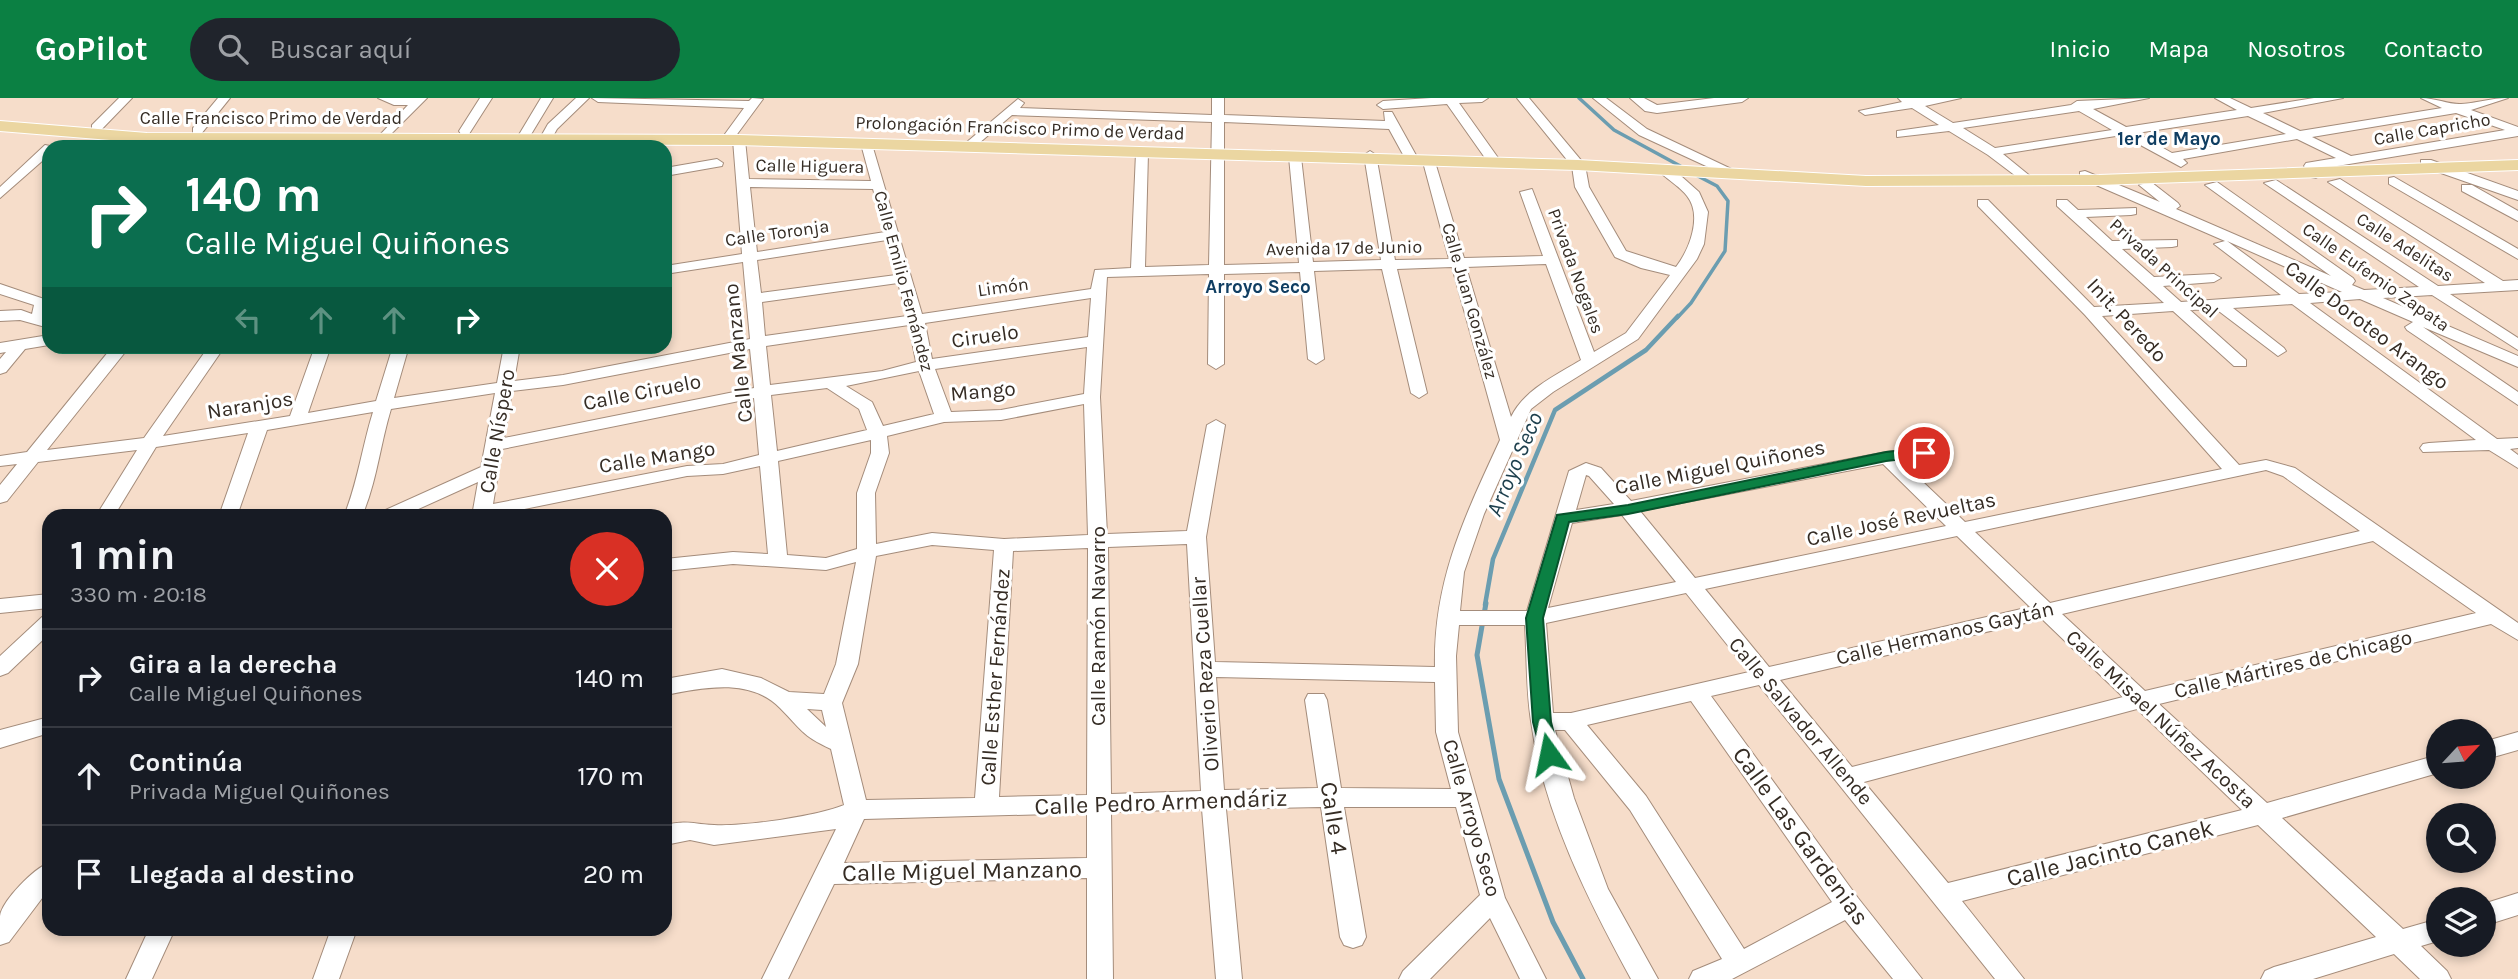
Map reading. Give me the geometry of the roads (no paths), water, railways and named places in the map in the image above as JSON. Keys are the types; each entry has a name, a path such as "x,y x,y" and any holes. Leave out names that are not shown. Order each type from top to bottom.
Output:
{"main road":[{"name":"Calle Francisco Primo de Verdad","path":"0,118 147,138 465,131 536,137"},
{"name":"Calle Francisco Primo de Verdad","path":"0,126 536,137"},
{"name":"Prolongación Francisco Primo de Verdad","path":"536,137 735,137 1370,157 1429,162 1495,162"},
{"name":"Prolongación Francisco Primo de Verdad","path":"536,137 574,140"},
{"name":"Prolongación Francisco Primo de Verdad","path":"672,140 735,137 867,144 970,144 1142,153 1412,157 1729,175"},
{"path":"1729,175 1866,181 2092,178 2313,171 2518,158"},
{"path":"2313,171 2450,175 2518,165"}],"street":[{"path":"64,140 126,98"},
{"path":"197,131 224,98"},
{"path":"384,98 416,100"},
{"path":"465,131 486,98"},
{"path":"536,137 547,98"},
{"path":"536,137 583,98"},
{"path":"598,98 754,101 735,137"},
{"path":"970,144 1024,98"},
{"path":"1216,364 1219,269 1218,98"},
{"path":"1412,157 1381,102 1482,98"},
{"path":"1523,98 1578,165 1582,187 1620,254 1646,265 1681,273"},
{"path":"1599,98 1643,132 1729,175"},
{"path":"1636,98 1649,108 1742,98"},
{"path":"1865,111 1909,101 1955,98"},
{"path":"2064,98 2176,160 2299,135 2457,109 2502,98"},
{"path":"1901,134 2143,98"},
{"path":"2221,98 2353,161"},
{"path":"1993,152 2337,98"},
{"path":"2427,98 2518,132"},
{"path":"1450,99 1495,162"},
{"path":"382,134 416,100"},
{"path":"1909,101 1993,152 2025,179"},
{"path":"1009,110 1394,125"},
{"name":"Calle Capricho","path":"2313,171 2320,163 2353,161 2518,132"},
{"name":"Calle Manzano","path":"735,137 742,183 752,299 760,342 778,560"},
{"name":"Calle Emilio Fernández","path":"867,144 916,319 925,365 944,417"},
{"path":"1138,271 1142,153"},
{"path":"0,194 42,155"},
{"path":"1295,157 1316,359"},
{"path":"1370,157 1388,267 1419,393"},
{"path":"672,160 717,163 672,171"},
{"name":"Calle Juan González","path":"1429,162 1461,264 1509,441"},
{"path":"2426,163 2518,216"},
{"name":"Calle Arroyo Seco","path":"1533,979 1493,898 1447,732 1445,675 1457,619 1454,572 1475,514 1524,407 1547,388 1632,336 1681,273 1697,244 1701,212 1694,195 1671,171"},
{"path":"2450,175 2518,196"},
{"name":"Calle Doroteo Arango","path":"2092,178 2518,362"},
{"path":"2394,181 2518,255"},
{"path":"2334,182 2518,297"},
{"name":"Calle Higuera","path":"742,183 878,185"},
{"name":"Calle Adelitas","path":"2271,183 2518,345"},
{"name":"Calle Doroteo Arango","path":"2146,185 2191,222 2518,463"},
{"name":"Calle Eufemio Zapata","path":"2212,185 2518,400"},
{"name":"Privada Nogales","path":"1527,192 1590,363"},
{"name":"Init. Peredo","path":"1983,203 2090,312 2235,472"},
{"name":"Privada Principal","path":"2131,211 2068,208 2240,363"},
{"name":"Calle Toronja","path":"672,269 893,235"},
{"path":"2110,245 2172,243"},
{"name":"Avenida 17 de Junio","path":"1138,271 1388,267 1550,260"},
{"name":"Limón","path":"916,319 1098,283 1138,271"},
{"path":"752,299 904,278"},
{"path":"2151,282 2214,278"},
{"name":"Calle Ramón Navarro","path":"1098,283 1092,397 1098,539 1100,979"},
{"path":"2090,312 2518,285"},
{"path":"0,289 42,303"},
{"path":"2218,303 2278,351"},
{"path":"0,316 21,315 42,321"},
{"path":"505,388 563,380 760,342 916,319"},
{"path":"0,348 42,341"},
{"name":"Ciruelo","path":"882,376 925,365 1094,341"},
{"path":"0,369 19,346"},
{"path":"0,496 116,354"},
{"path":"109,509 151,441 211,354"},
{"path":"296,421 320,354"},
{"path":"356,509 367,482 371,447 399,354"},
{"name":"Calle Níspero","path":"482,509 511,354"},
{"path":"866,407 882,376"},
{"name":"Calle Ciruelo","path":"495,445 764,391 882,376"},
{"path":"775,979 857,810 831,703 847,664 867,553 864,529 866,493 880,453 879,434 866,407 831,383"},
{"name":"Naranjos","path":"0,461 259,427 461,392 505,388"},
{"name":"Mango","path":"879,434 944,417 1001,415 1092,397"},
{"name":"Oliverio Reza Cuellar","path":"1216,425 1196,537 1213,800 1229,979"},
{"path":"230,509 259,427"},
{"name":"Calle Mango","path":"505,509 687,471 723,469 770,460 879,434"},
{"path":"2429,448 2518,443"},
{"name":"Calle Miguel Quiñones","path":"1563,518 1628,509 1886,457 1943,450"},
{"name":"Calle Misael Núñez Acosta","path":"1886,457 2438,979"},
{"name":"Calle José Revueltas","path":"1457,619 1527,620 2266,465 2277,466 2375,534"},
{"name":"Calle Salvador Allende","path":"1563,518 1578,471 1586,468 1595,472 1628,509 1761,676 1848,777 2011,979"},
{"path":"404,509 490,470"},
{"path":"1563,518 1527,620 1542,722 1562,798 1597,892 1645,979"},
{"path":"2375,534 2518,633"},
{"name":"Calle Hermanos Gaytán","path":"1542,722 1571,721 2375,534"},
{"path":"672,564 733,558 826,564 932,539 1004,545 1196,537"},
{"name":"Calle Esther Fernández","path":"986,808 1004,545"},
{"path":"0,606 42,602"},
{"name":"Calle Mártires de Chicago","path":"1848,777 2141,700 2494,616"},
{"path":"0,668 42,629"},
{"path":"1206,669 1445,675"},
{"path":"672,674 722,677 753,684 786,701 813,731 841,744"},
{"path":"672,685 708,677"},
{"name":"Calle Las Gardenias","path":"1695,691 1849,906 1909,979"},
{"name":"Calle 4","path":"1316,700 1353,937"},
{"path":"786,701 831,703"},
{"path":"1571,721 1638,803 1739,964"},
{"path":"0,739 42,727"},
{"path":"2496,747 2518,741"},
{"name":"Calle Jacinto Canek","path":"1943,895 2263,814 2426,767"},
{"name":"Calle Pedro Armendáriz","path":"857,810 1099,806 1330,795 1465,798"},
{"path":"672,834 690,830 714,835 826,823 857,810"},
{"name":"Calle Miguel Manzano","path":"825,874 1098,868"},
{"path":"0,934 28,894 42,880"},
{"path":"1412,979 1493,898"},
{"path":"2496,911 2518,904"},
{"path":"1702,979 1739,964 1849,906"},
{"path":"2274,979 2426,934"},
{"path":"139,979 159,936"},
{"path":"326,979 343,936"}],"waterway":[{"name":"Arroyo Seco","path":"1579,98 1614,130 1682,167"},
{"name":"Arroyo Seco","path":"1677,318 1691,303 1725,251 1728,201 1717,186 1696,175"},
{"name":"Arroyo Seco","path":"1485,605 1493,559 1555,410 1646,350 1678,316"},
{"name":"Arroyo Seco","path":"1486,603 1477,655 1499,779 1553,922 1583,979"}],"district":[{"name":"1er de Mayo","path":"2169,138"},
{"name":"Arroyo Seco","path":"1258,286"}]}
